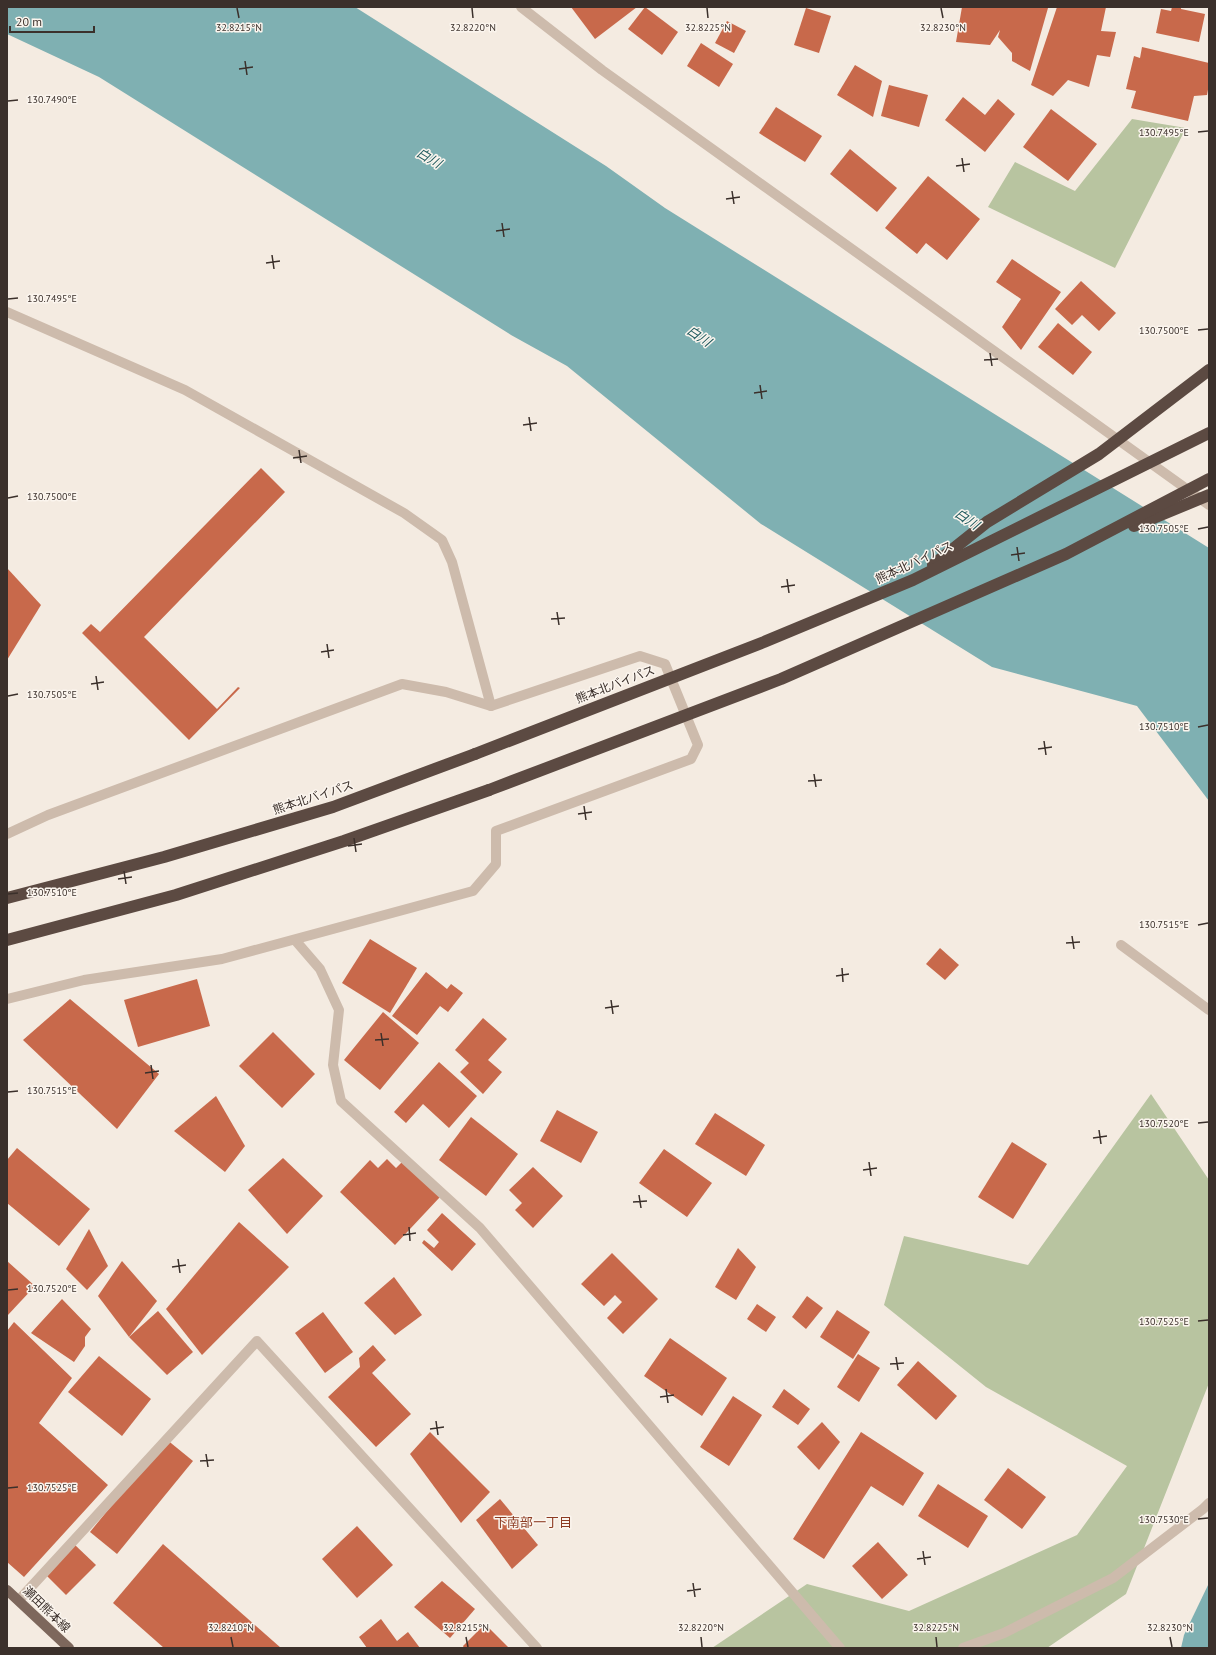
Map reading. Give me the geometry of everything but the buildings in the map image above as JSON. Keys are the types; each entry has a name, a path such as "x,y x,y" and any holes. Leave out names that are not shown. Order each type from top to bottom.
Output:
{"highway":[{"path":"913,580 987,522 1099,454 1209,370"},
{"name":"熊本北バイパス","path":"7,898 164,857 333,807 475,754 764,642 913,580 1209,433"},
{"path":"1066,554 1209,479"},
{"path":"7,940 183,892 344,841 489,790 781,680 1066,554 1209,495"}],"main road":[{"name":"瀬田熊本線","path":"7,1590 69,1648"}],"street":[{"path":"521,7 602,70 1209,506"},
{"path":"7,312 185,390 404,513 442,540 452,562 491,706"},
{"path":"7,834 48,815 402,684 446,692 491,706 640,656 665,664 698,745 691,759 496,831 496,864 473,891 222,959 84,980 7,999"},
{"path":"295,940 320,969 339,1010 333,1065 341,1101 480,1228 840,1648"},
{"path":"1121,945 1209,1010"},
{"path":"19,1600 257,1341 537,1648"},
{"path":"963,1648 1004,1633 1113,1578 1204,1510 1209,1503"}],"green space":[{"path":"1132,119 1186,128 1115,268 988,207 1015,162 1075,191"},
{"path":"1151,1094 1209,1180 1209,1383 1126,1594 1047,1648 712,1648 807,1584 909,1611 1077,1535 1127,1466 986,1387 884,1305 904,1236 1028,1265"}],"water":[{"name":"白川","path":"7,7 355,7 606,166 665,208 1209,548 1209,801 1137,706 992,667 761,524 567,366 511,335 99,77 7,34"},
{"path":"1209,1583 1209,1648 1181,1648 1184,1635"}],"district":[{"name":"下南部一丁目","path":"533,1522"}]}
